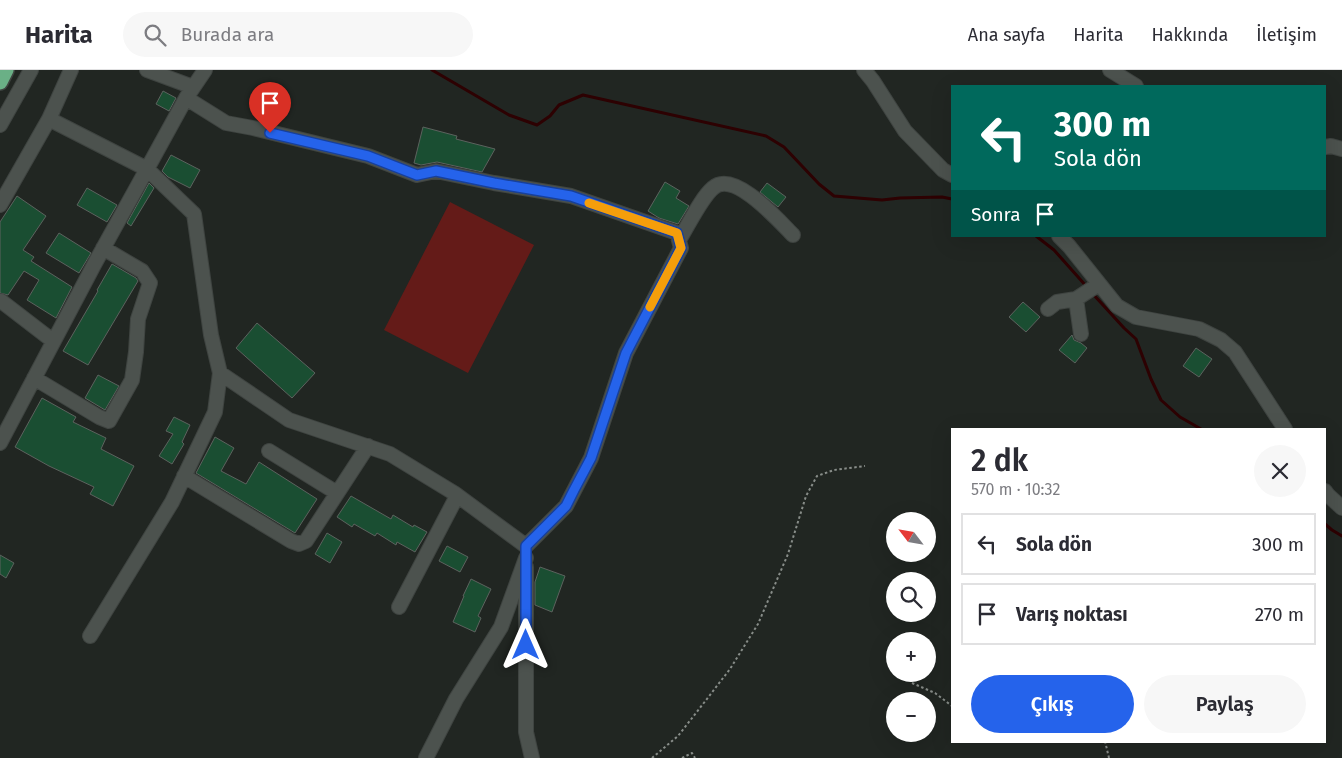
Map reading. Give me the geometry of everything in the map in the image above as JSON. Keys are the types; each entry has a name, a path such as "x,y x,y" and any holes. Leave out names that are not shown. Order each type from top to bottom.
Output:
{"highway":[{"path":"0,82 6,70"}],"street":[{"path":"0,126 31,70"},
{"path":"0,205 49,119 71,70"},
{"path":"147,70 190,92 226,123 368,156 417,175 436,171 571,196 677,233 681,248 626,353 591,458 566,506 526,552 501,627 456,699 426,758"},
{"path":"0,443 103,248 190,92 205,70"},
{"path":"864,70 874,81 905,131 943,170 951,174"},
{"path":"1110,70 1134,85"},
{"path":"49,119 147,169 194,214 211,335 220,373 215,412 172,502 90,636"},
{"path":"1326,147 1342,149"},
{"path":"679,240 708,194 714,187 722,184 735,186 750,194 793,235"},
{"path":"1060,237 1117,306 1136,316 1199,330 1221,340 1235,352 1284,428"},
{"path":"34,378 109,422 132,380 138,319 150,283 142,271 103,248"},
{"path":"1048,309 1057,302 1076,299 1099,284"},
{"path":"1076,299 1081,334"},
{"path":"1,301 53,341"},
{"path":"220,373 289,420 390,454 457,496 526,552"},
{"path":"184,476 299,544 306,541 368,446"},
{"path":"269,451 337,493"},
{"path":"1326,492 1342,508"},
{"path":"399,607 457,496"},
{"path":"526,552 526,732 532,758"}],"path":[{"path":"652,758 678,736 730,669 758,624 788,554 806,496 817,476 834,470 865,466"},
{"path":"912,682 935,693 951,705"},
{"path":"1105,743 1109,758"},
{"path":"682,758 692,753 694,758"}],"shaded area":[{"path":"450,202 534,245 468,373 384,330"}],"building":[{"path":"163,91 176,98 169,111 156,104"},
{"path":"423,127 457,136 456,139 495,149 482,172 437,162 421,165 414,163"},
{"path":"171,155 200,170 190,188 168,177 162,171"},
{"path":"665,182 680,191 676,198 689,206 678,224 659,218 648,211"},
{"path":"149,183 154,188 131,226 127,223"},
{"path":"767,183 786,197 778,207 760,192"},
{"path":"87,188 117,205 107,222 77,205"},
{"path":"17,196 46,216 23,250 34,257 31,261 72,287 56,318 27,300 39,280 24,271 8,295 0,293 0,222"},
{"path":"59,233 91,253 79,273 46,253"},
{"path":"112,264 138,281 88,365 63,351"},
{"path":"1023,302 1040,317 1026,332 1009,317"},
{"path":"257,323 315,373 292,398 236,348"},
{"path":"1072,335 1074,340 1087,348 1075,363 1059,350"},
{"path":"1196,348 1212,359 1199,377 1183,366"},
{"path":"98,375 119,386 105,410 85,398"},
{"path":"42,398 76,417 73,422 106,438 101,449 134,466 113,506 90,494 94,487 49,466 15,447"},
{"path":"174,417 190,425 182,442 184,444 172,464 159,456 173,434 166,431"},
{"path":"215,437 234,448 221,471 246,484 259,462 317,499 295,533 196,473"},
{"path":"351,496 391,519 393,515 413,527 414,525 427,532 415,552 397,542 396,545 377,533 375,536 354,524 352,527 337,517"},
{"path":"327,533 342,542 330,563 315,554"},
{"path":"447,546 468,557 460,572 439,561"},
{"path":"0,555 14,563 6,578 0,574"},
{"path":"540,567 565,576 552,612 535,605 535,582"},
{"path":"471,579 491,589 478,616 481,618 475,632 453,622"}],"waterway":[{"path":"432,70 509,115 537,125 550,116 559,105 583,95 766,136 784,147 819,184 834,196 882,200 942,197 951,199"},
{"path":"1037,237 1054,250 1087,287"},
{"path":"1092,293 1136,339 1161,400 1180,417 1199,428"},
{"path":"1326,525 1342,536"}],"slow traffic":[{"path":"589,203 677,233 681,248 650,307"}],"route":[{"path":"270,133 368,156 417,175 436,171 571,196 677,233 681,248 626,353 591,458 566,506 526,546 526,645"}]}
